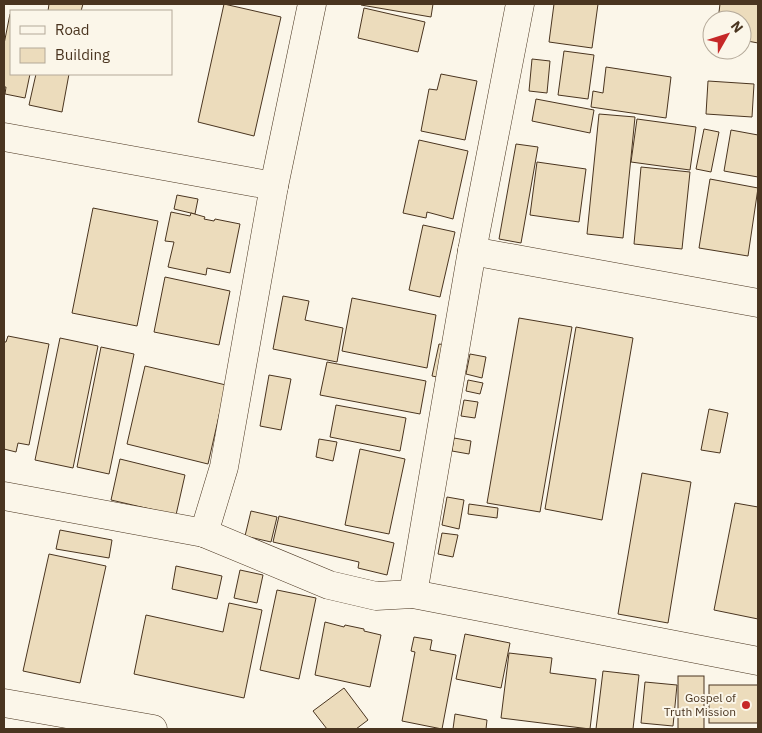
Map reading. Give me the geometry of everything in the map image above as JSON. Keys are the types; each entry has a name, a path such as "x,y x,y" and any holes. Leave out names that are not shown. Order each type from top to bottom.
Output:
{"street":[{"path":"204,533 224,467 274,186 312,4"},
{"path":"413,594 472,251 520,4"},
{"path":"4,137 274,186"},
{"path":"472,251 758,303"},
{"path":"4,496 204,533 329,585 376,596 413,594 758,661"},
{"path":"4,703 138,728"}],"building":[{"path":"49,4 83,4 81,10 48,10"},
{"path":"224,4 281,17 254,136 198,122"},
{"path":"361,4 433,4 431,17"},
{"path":"554,4 598,4 592,48 549,42"},
{"path":"720,4 758,4 758,43 752,42 752,10 719,10"},
{"path":"364,8 425,22 418,52 358,38"},
{"path":"10,14 10,75 30,75 25,98 5,94 4,44"},
{"path":"564,51 594,55 588,99 558,95"},
{"path":"532,59 550,61 547,93 529,91"},
{"path":"606,67 671,77 666,118 591,107 593,91 603,93"},
{"path":"441,74 477,81 465,140 421,131 429,89 437,90"},
{"path":"36,75 69,75 62,112 29,105"},
{"path":"708,81 754,84 752,117 706,114"},
{"path":"536,99 594,110 590,133 532,121"},
{"path":"599,114 635,117 623,238 587,234"},
{"path":"637,119 696,127 690,170 631,162"},
{"path":"704,129 719,132 711,172 696,169"},
{"path":"731,130 758,135 758,177 724,171"},
{"path":"419,140 468,151 453,219 427,212 426,218 403,213"},
{"path":"516,144 538,147 521,243 499,239"},
{"path":"537,162 586,169 579,222 530,215"},
{"path":"641,167 690,172 682,249 634,244"},
{"path":"710,179 758,188 748,256 699,248"},
{"path":"177,195 198,199 195,214 174,209"},
{"path":"93,208 158,221 137,326 72,313"},
{"path":"171,212 190,216 191,213 205,217 204,219 214,221 215,219 240,224 230,273 207,268 206,275 168,267 174,242 165,241"},
{"path":"423,225 455,232 440,297 409,290"},
{"path":"165,277 230,291 219,345 154,332"},
{"path":"283,296 309,301 305,320 343,328 337,362 273,349"},
{"path":"352,298 436,315 427,368 342,351"},
{"path":"519,318 572,327 540,512 487,503"},
{"path":"576,327 633,338 602,520 545,509"},
{"path":"8,336 49,344 29,445 18,443 16,452 4,449 4,342 6,342"},
{"path":"60,338 98,346 73,468 35,460"},
{"path":"439,344 454,346 447,379 432,376"},
{"path":"101,347 134,354 109,474 77,467"},
{"path":"470,354 486,357 482,378 466,374"},
{"path":"327,362 426,381 420,414 320,395"},
{"path":"145,366 226,385 208,464 127,444"},
{"path":"269,375 291,379 281,430 260,426"},
{"path":"468,380 483,383 480,394 466,391"},
{"path":"464,400 478,402 475,418 461,416"},
{"path":"336,405 406,418 400,451 330,437"},
{"path":"709,409 728,413 720,453 701,450"},
{"path":"454,438 471,441 469,454 452,451"},
{"path":"319,439 337,442 333,461 316,457"},
{"path":"360,449 405,459 389,534 345,525"},
{"path":"120,459 185,475 176,515 111,500"},
{"path":"642,473 691,482 668,623 618,614"},
{"path":"447,497 464,500 459,529 442,525"},
{"path":"735,503 758,507 758,619 714,610"},
{"path":"469,504 498,508 497,518 468,514"},
{"path":"251,511 277,517 271,542 245,536"},
{"path":"279,516 394,543 387,575 358,568 359,562 273,542"},
{"path":"60,530 112,540 109,558 56,549"},
{"path":"442,533 458,535 453,557 438,554"},
{"path":"49,554 106,566 80,683 23,671"},
{"path":"176,566 222,576 217,599 172,589"},
{"path":"240,570 263,575 257,603 234,598"},
{"path":"277,590 316,598 299,679 260,670"},
{"path":"229,603 262,610 244,698 134,674 146,615 223,632"},
{"path":"325,622 344,627 345,625 364,629 364,631 381,635 370,687 315,675"},
{"path":"465,634 510,643 501,688 456,679"},
{"path":"414,637 432,640 430,650 456,655 442,729 402,721 415,652 411,651"},
{"path":"509,653 552,658 550,673 596,679 590,729 501,718"},
{"path":"603,671 639,675 633,729 596,729"},
{"path":"678,676 704,676 704,729 678,729"},
{"path":"645,682 677,685 673,726 641,723"},
{"path":"709,685 758,685 758,723 709,723"},
{"path":"344,688 368,720 356,729 327,729 313,711"},
{"path":"455,714 487,720 486,729 453,729"}],"place":[{"name":"Gospel of Truth Mission","path":"746,705"}]}
